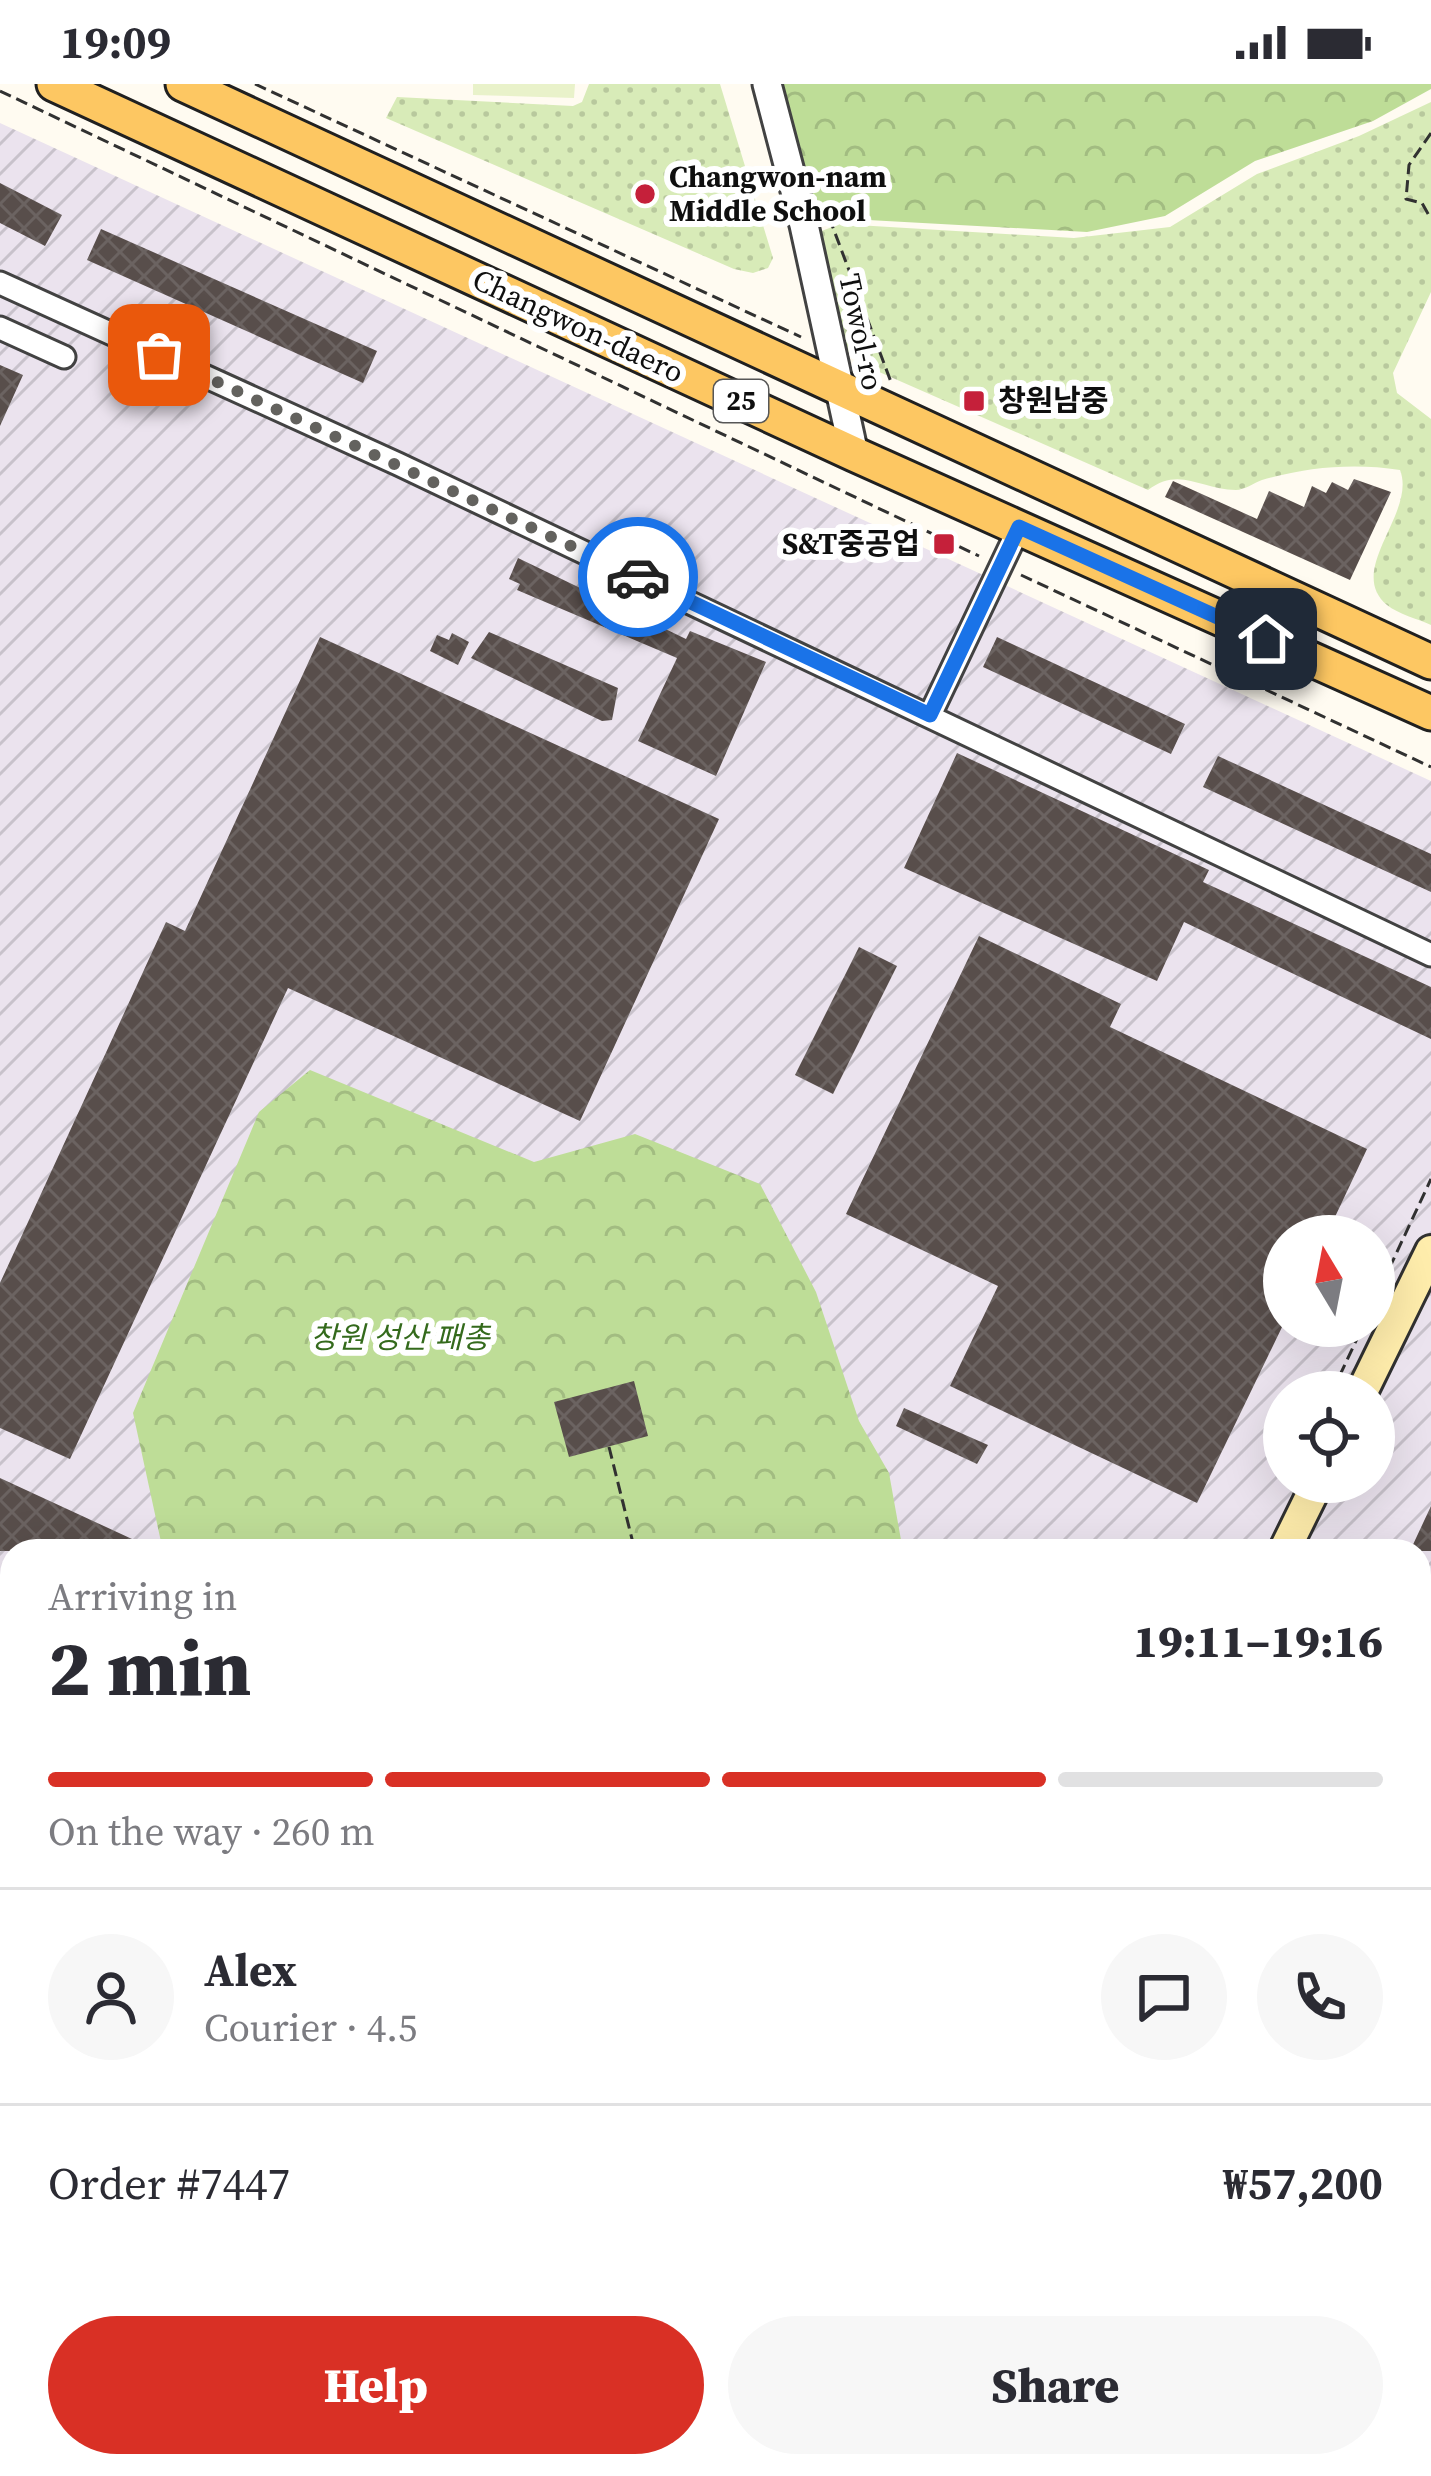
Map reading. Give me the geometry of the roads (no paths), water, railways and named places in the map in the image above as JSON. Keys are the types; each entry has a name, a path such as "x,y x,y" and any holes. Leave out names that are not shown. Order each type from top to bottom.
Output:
{"main road":[{"name":"Changwon-daero","path":"54,84 854,454 1431,713"},
{"name":"Changwon-daero","path":"183,84 1431,662"},
{"path":"1372,1371 1431,1251"},
{"path":"1290,1539 1308,1503"}],"street":[{"name":"Towol-ro","path":"767,84 805,225 854,454"},
{"path":"0,283 930,715 1431,955"},
{"path":"0,328 64,357"},
{"path":"930,715 1019,527"}],"place":[{"name":"Changwon-nam Middle School","path":"645,194"},
{"name":"창원남중","path":"974,401"},
{"name":"S&T중공업","path":"944,544"}],"park label":[{"name":"창원 성산 패총","path":"400,1338"}]}
